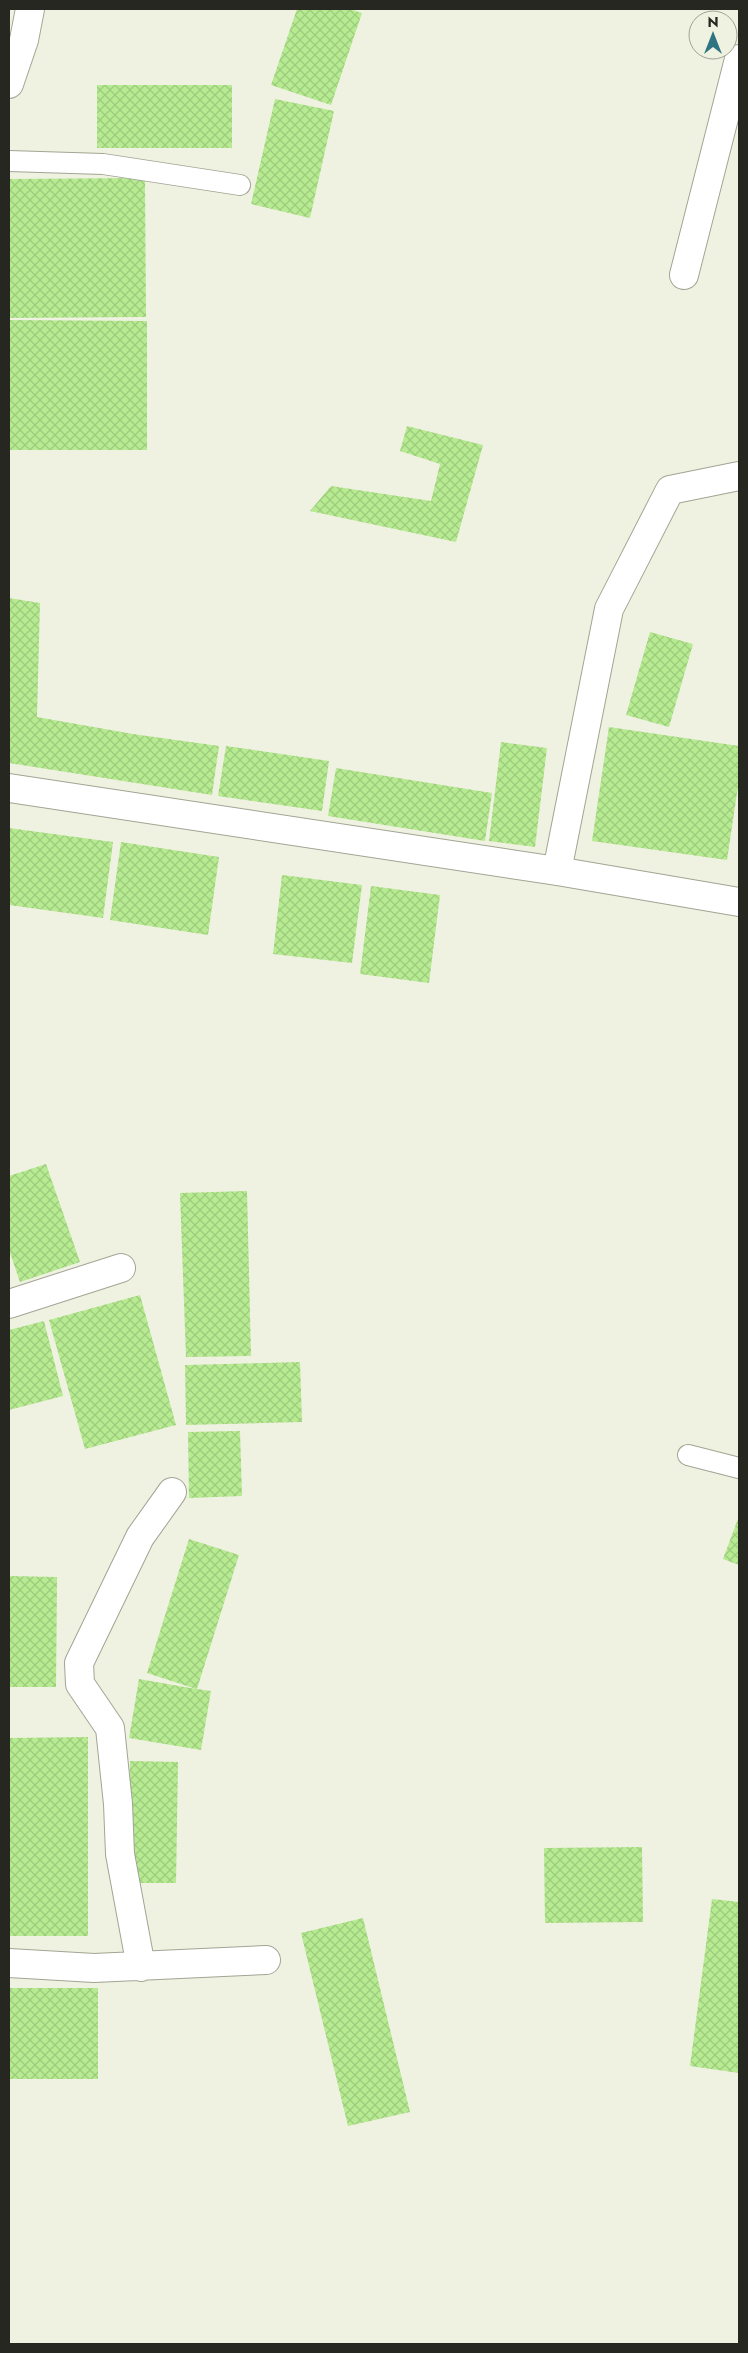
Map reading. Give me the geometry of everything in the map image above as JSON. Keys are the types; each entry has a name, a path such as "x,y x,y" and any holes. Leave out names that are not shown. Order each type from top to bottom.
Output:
{"street":[{"path":"9,84 24,40 30,9"},
{"path":"684,275 739,59"},
{"path":"557,871 609,609 670,490 739,476"},
{"path":"9,788 557,871 739,902"},
{"path":"9,1304 121,1268"},
{"path":"141,1967 120,1854 118,1804 110,1728 80,1684 79,1663 140,1537 172,1492"},
{"path":"9,1963 94,1968 266,1960"}],"lane":[{"path":"9,161 103,164 240,185"},
{"path":"688,1455 739,1468"}],"building":[{"path":"297,9 350,9 362,13 331,105 271,85"},
{"path":"97,85 232,85 232,148 97,148"},
{"path":"275,99 334,111 310,218 251,204"},
{"path":"145,178 146,317 9,318 9,179"},
{"path":"9,320 147,321 147,450 9,450"},
{"path":"407,426 483,445 456,542 310,511 331,486 431,501 440,464 400,451"},
{"path":"9,598 40,603 37,717 133,734 219,746 212,795 9,763"},
{"path":"650,632 693,644 669,727 626,715"},
{"path":"609,727 739,746 739,780 727,860 592,841"},
{"path":"501,742 547,748 535,847 489,841"},
{"path":"226,746 329,761 322,811 218,796"},
{"path":"336,768 492,793 485,841 328,816"},
{"path":"9,828 113,842 103,918 9,905"},
{"path":"121,842 219,857 208,935 110,920"},
{"path":"282,875 362,885 352,963 273,954"},
{"path":"371,886 440,895 429,983 360,974"},
{"path":"46,1164 80,1262 20,1282 9,1250 9,1176"},
{"path":"247,1191 251,1356 186,1357 180,1193"},
{"path":"140,1295 176,1425 85,1449 49,1320"},
{"path":"44,1321 63,1396 9,1410 9,1330"},
{"path":"300,1362 302,1422 186,1425 185,1365"},
{"path":"240,1431 242,1496 189,1498 188,1432"},
{"path":"739,1516 739,1565 723,1559"},
{"path":"189,1539 239,1555 197,1689 211,1691 201,1750 129,1738 139,1679 196,1689 147,1673"},
{"path":"9,1576 57,1577 56,1687 9,1687"},
{"path":"88,1737 88,1936 9,1936 9,1738"},
{"path":"130,1761 178,1762 176,1883 128,1883"},
{"path":"642,1847 643,1922 545,1923 544,1848"},
{"path":"712,1899 739,1902 739,2073 690,2066"},
{"path":"363,1918 410,2112 348,2126 301,1933"},
{"path":"9,1988 98,1988 98,2079 9,2079"}]}
